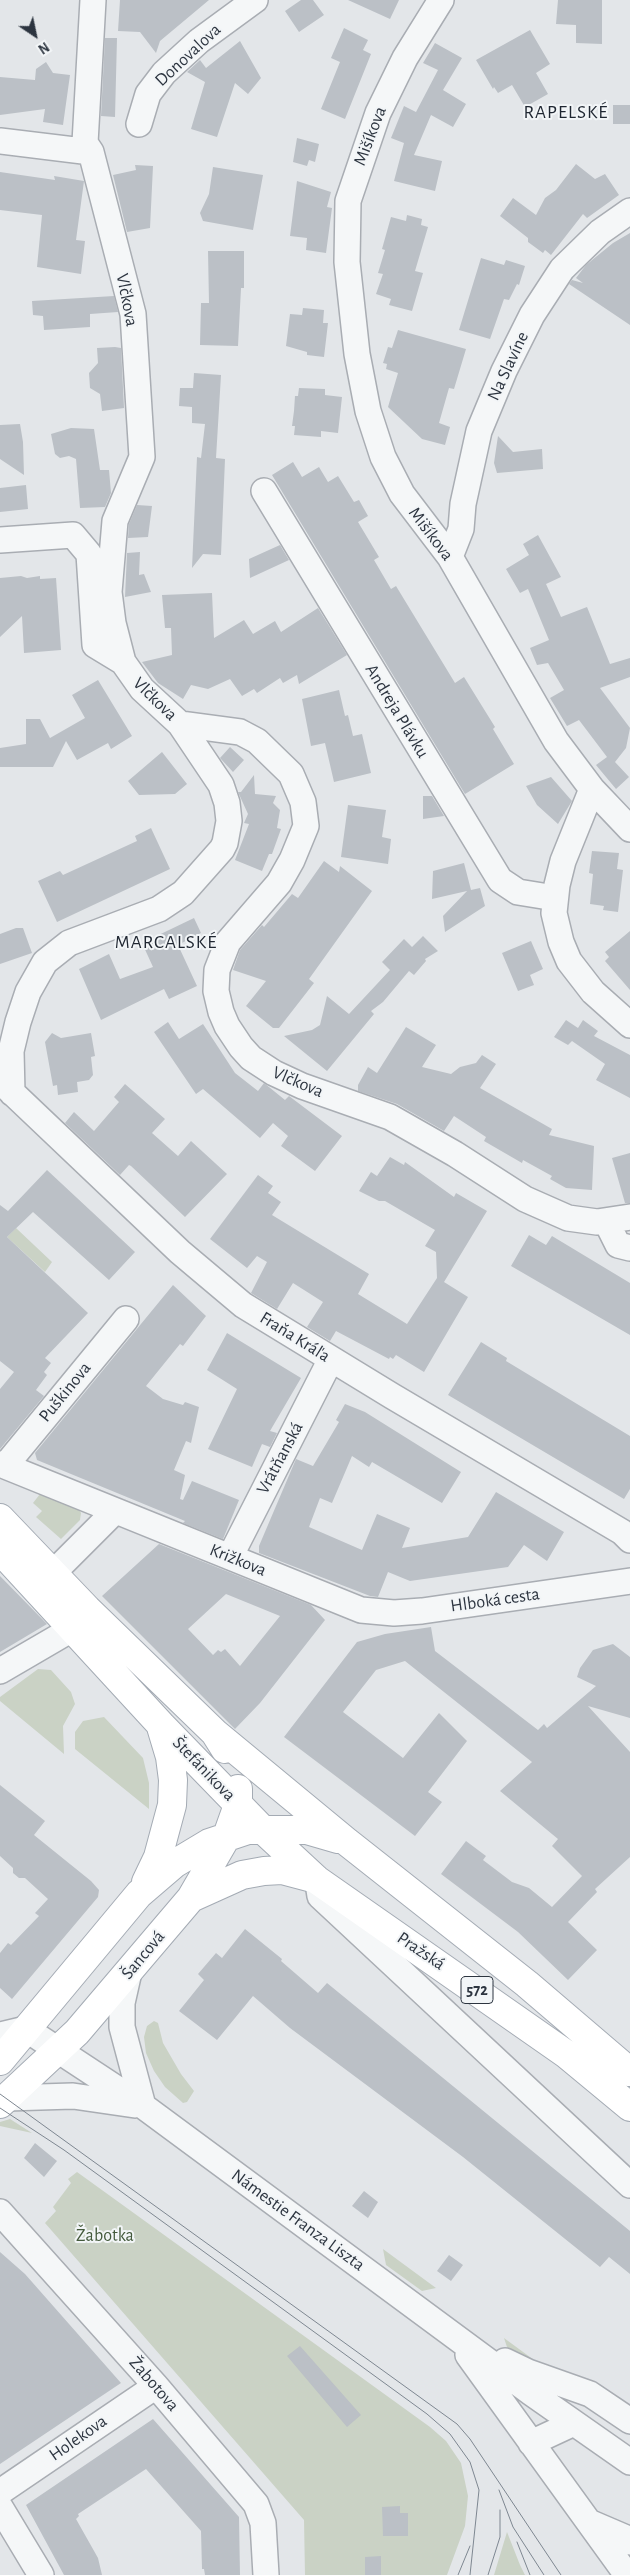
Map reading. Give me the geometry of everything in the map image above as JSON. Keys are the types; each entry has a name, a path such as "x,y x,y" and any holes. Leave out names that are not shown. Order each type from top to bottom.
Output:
{"main road":[{"name":"Štefánikova","path":"0,1518 49,1585 72,1629 238,1804"},
{"name":"Štefánikova","path":"0,1550 49,1585 215,1733 236,1772 238,1804"},
{"path":"139,1894 158,1857 168,1827 172,1805 173,1780 170,1757 161,1725"},
{"path":"215,1733 347,1842"},
{"path":"191,1898 227,1836 238,1804"},
{"name":"Pražská","path":"238,1804 317,1880 566,2054 630,2108"},
{"name":"572","path":"0,2061 139,1894 174,1864 197,1850 227,1836 262,1829 306,1830 347,1842 527,1984 630,2072"},
{"name":"Šancová","path":"4,2101 59,2050 129,1972 191,1898 242,1875 264,1871 282,1870 317,1880"}],"street":[{"name":"Vlčkova","path":"93,0 85,143 91,152 133,314 142,457 115,521 110,592 113,623 123,662 142,689 180,724 240,732 257,741 291,774 303,802 306,826 292,860 279,882 228,942 216,970 216,991 221,1012 227,1026 251,1058 274,1074 302,1086 390,1117 455,1154 525,1198 568,1218 606,1221 630,1217"},
{"name":"Donovalova","path":"139,124 148,94 164,73 199,41 255,0"},
{"name":"Mišíkova","path":"441,0 405,58 378,113 350,193 346,239 356,346 374,432 386,463 402,494 450,557 556,741 592,789 630,829"},
{"path":"0,141 91,152"},
{"name":"Na Slavíne","path":"450,557 460,529 465,495 479,432 504,371 532,315 562,269 607,227 630,211"},
{"name":"Andreja Plávku","path":"264,491 500,880 518,892 555,898"},
{"path":"0,540 73,535 89,554 95,645 123,662"},
{"path":"6,1087 11,1051 18,1022 28,992 45,962 69,943 146,915 170,902 202,874 225,843 229,821 224,794 180,724"},
{"path":"592,789 563,861 555,898 554,913 566,955 593,992 630,1025"},
{"name":"Fraňa Kráľa","path":"6,1087 187,1258 243,1304 331,1359 622,1532 630,1540"},
{"path":"606,1221 618,1245 630,1248"},
{"name":"Puškinova","path":"3,1465 126,1319"},
{"name":"Vrátňanská","path":"230,1557 331,1359"},
{"name":"Križkova","path":"3,1465 361,1610"},
{"path":"49,1585 115,1510"},
{"name":"Hlboká cesta","path":"361,1610 394,1614 422,1611 630,1581"},
{"path":"0,1671 72,1629"},
{"path":"317,1880 320,1896 630,2185"},
{"path":"129,1972 122,2004 122,2027 143,2106"},
{"path":"0,2034 26,2029"},
{"name":"Námestie Franza Liszta","path":"26,2029 143,2106 453,2335 630,2462"},
{"name":"Námestie Franza Liszta","path":"4,2101 73,2096 143,2106"},
{"name":"Žabotova","path":"0,2212 156,2386 256,2504 263,2523 266,2575"},
{"name":"Námestie Franza Liszta","path":"453,2335 528,2372 590,2394 630,2421"},
{"name":"Námestie Franza Liszta","path":"453,2335 627,2575"},
{"name":"Holekova","path":"0,2492 156,2386"},
{"path":"532,2443 574,2423"},
{"path":"0,2507 41,2575"},
{"path":"589,2522 624,2536 630,2542"}],"green space":[{"path":"16,1228 52,1262 45,1272 7,1237"},
{"path":"40,1494 78,1508 81,1513 80,1520 61,1539 36,1517 42,1511 33,1503"},
{"path":"38,1669 51,1670 71,1692 75,1704 63,1726 64,1754 0,1701 0,1697"},
{"path":"104,1717 143,1758 149,1783 149,1809 75,1749 75,1732 83,1721"},
{"path":"154,2021 158,2023 163,2043 181,2074 194,2091 187,2102 183,2103 165,2087 154,2071 146,2053 144,2037 147,2026"},
{"path":"10,2119 32,2133 0,2126 0,2122"},
{"name":"Žabotka","path":"77,2172 430,2427 446,2441 461,2463 468,2496 465,2526 447,2575 305,2575 304,2520 45,2223 56,2211 53,2207 71,2183 68,2179"},
{"path":"383,2249 436,2288 422,2291 386,2265"},
{"path":"504,2338 549,2371 508,2350"},
{"path":"507,2532 520,2565 525,2575 494,2575"}],"building":[{"path":"120,0 209,0 160,41 156,53 140,32 118,31"},
{"path":"301,0 313,0 324,15 299,32 285,11"},
{"path":"348,0 399,0 390,19"},
{"path":"558,0 602,0 602,44 576,43 576,25 556,24"},
{"path":"344,28 368,40 363,50 371,54 345,119 321,109 340,62 331,58"},
{"path":"530,30 550,64 536,73 548,94 525,107 512,85 498,93 494,87 493,89 476,60"},
{"path":"105,38 117,38 115,117 101,116"},
{"path":"240,41 261,78 248,94 235,83 217,137 191,129 205,82 187,72 200,60 206,68"},
{"path":"435,43 462,58 443,90 466,104 453,127 431,115 414,155 442,161 435,191 394,181 404,143 391,138 404,106 416,112 438,70 423,63"},
{"path":"46,62 53,73 70,75 63,125 43,122 45,109 0,115 0,77 35,80 36,69"},
{"path":"613,105 630,105 630,124 613,124"},
{"path":"297,138 319,144 315,162 309,160 307,166 293,162"},
{"path":"576,164 595,179 605,174 619,195 587,218 583,214 551,255 545,250 543,253 528,242 528,238 500,216 513,198 536,215 545,198 556,190"},
{"path":"135,165 153,166 150,228 127,232 113,175 136,170"},
{"path":"213,167 263,175 253,230 203,221 200,213 209,194"},
{"path":"0,172 55,180 54,176 84,181 76,240 85,241 81,274 37,267 42,215 0,210"},
{"path":"297,181 331,192 327,207 332,208 326,253 306,250 307,238 290,236"},
{"path":"407,215 422,219 421,225 428,227 415,271 423,273 412,311 389,305 391,299 376,294 383,274 378,273 385,250 382,249 391,217 406,221"},
{"path":"630,233 630,325 569,284 572,280 583,283 576,278 586,265 613,243"},
{"path":"208,251 244,251 244,288 241,288 238,346 200,345 201,303 209,303"},
{"path":"481,258 504,265 506,260 525,266 519,285 517,284 509,300 504,299 490,339 459,330"},
{"path":"114,296 118,312 90,314 90,327 44,330 43,316 33,315 32,301"},
{"path":"303,308 324,310 323,323 328,323 324,357 307,355 307,352 286,346 290,314 302,315"},
{"path":"398,330 466,349 454,389 449,388 439,423 450,427 445,445 422,439 388,407 398,373 386,369 387,364 383,363 388,347 392,348"},
{"path":"97,348 121,348 124,408 102,411 100,394 90,388 89,373 98,363"},
{"path":"194,373 221,375 216,458 225,459 221,555 203,554 192,568 197,457 201,458 205,424 192,423 192,407 179,406 180,388 193,388"},
{"path":"299,388 325,389 325,395 342,397 338,433 321,431 321,437 294,435 295,426 292,426 295,396 298,396"},
{"path":"20,424 23,442 24,475 0,459 0,425"},
{"path":"71,428 94,429 100,470 109,470 111,493 105,507 80,508 76,459 69,456 60,458 55,454 51,434"},
{"path":"498,436 513,452 542,449 543,469 497,473 494,463"},
{"path":"293,462 302,477 319,467 328,482 338,476 354,502 359,500 368,516 358,522 379,557 374,560 391,589 396,586 455,683 464,677 495,727 493,729 514,764 465,794 272,475"},
{"path":"26,485 28,509 0,512 0,488"},
{"path":"137,505 152,506 148,537 128,538 129,524"},
{"path":"538,535 561,577 546,584 561,617 587,607 610,664 630,658 630,677 600,688 630,728 626,748 615,762 629,777 616,789 596,765 607,757 579,720 567,726 550,698 564,690 548,663 537,665 530,648 549,640 528,589 520,593 506,569 529,555 523,544"},
{"path":"280,545 289,560 250,578 249,559"},
{"path":"140,552 139,575 144,574 151,592 125,597 127,553"},
{"path":"21,576 27,578 40,576 40,579 56,578 61,650 24,653 22,616 0,637 0,578"},
{"path":"212,593 214,638 244,620 253,634 275,621 281,632 318,608 347,655 299,684 297,675 283,683 280,678 257,693 254,689 242,696 230,679 208,689 191,685 183,699 158,683 142,662 172,655 171,628 165,628 162,595"},
{"path":"98,680 132,736 111,749 108,743 77,760 66,741 53,767 0,767 0,748 26,744 26,719 40,719 50,738 85,718 72,695"},
{"path":"339,690 345,716 348,715 353,736 362,734 371,773 334,782 325,743 311,746 302,699"},
{"path":"230,747 244,760 233,772 220,758"},
{"path":"162,752 187,784 175,794 139,795 128,781"},
{"path":"254,775 255,794 276,796 273,803 280,810 277,828 281,829 272,854 269,854 262,871 235,860 249,824 244,823 248,814 238,792 241,792"},
{"path":"551,777 572,801 558,824 537,805 526,786"},
{"path":"423,796 432,796 444,816 423,819"},
{"path":"348,805 386,810 382,837 391,839 388,864 341,857"},
{"path":"151,828 170,869 57,922 38,881 60,871 63,875 137,841 135,836"},
{"path":"592,851 619,853 617,869 623,870 618,912 603,910 604,906 590,904 593,874 589,873"},
{"path":"324,861 339,872 340,866 372,891 309,979 314,983 279,1028 273,1028 246,1006 266,981 233,970 240,950 262,925 264,927 292,894 298,898"},
{"path":"464,863 471,890 480,888 485,906 445,932 443,916 467,891 432,899 433,871"},
{"path":"194,918 201,933 178,945 197,986 169,999 164,989 101,1020 79,969 109,954 120,979 153,967 142,943"},
{"path":"16,928 23,928 32,953 0,964 0,934"},
{"path":"630,931 630,990 605,961 609,957 605,952"},
{"path":"423,936 438,951 425,959 426,961 414,975 409,971 383,1002 371,1011 374,1014 327,1071 284,1036 312,1030 320,1025 327,996 349,1014 390,970 382,962 404,939 412,947"},
{"path":"531,941 543,969 530,975 534,985 518,991 502,953"},
{"path":"566,1020 578,1028 583,1020 598,1031 594,1036 630,1055 630,1098 596,1080 605,1064 572,1041 568,1045 554,1037"},
{"path":"168,1022 179,1039 203,1024 235,1073 258,1091 264,1083 285,1100 289,1096 342,1136 315,1171 281,1146 288,1136 273,1123 260,1138 203,1089 196,1094 154,1032"},
{"path":"406,1027 436,1045 422,1067 451,1074 460,1067 476,1063 482,1055 496,1064 480,1088 552,1129 549,1135 594,1146 592,1190 566,1188 550,1179 552,1176 523,1160 522,1163 484,1141 486,1137 454,1116 444,1131 397,1104 358,1091 358,1085 368,1067 377,1073"},
{"path":"52,1033 61,1038 91,1033 95,1056 91,1057 93,1075 89,1080 77,1082 78,1092 58,1095 57,1085 53,1086 45,1042"},
{"path":"125,1084 165,1119 152,1133 178,1156 191,1141 227,1174 185,1217 131,1166 129,1165 120,1175 65,1123 74,1112 94,1131 119,1102 114,1097"},
{"path":"630,1153 630,1203 625,1203 612,1158"},
{"path":"390,1157 404,1165 405,1162 454,1197 456,1193 487,1211 444,1282 468,1297 424,1372 396,1355 393,1359 390,1357 389,1359 336,1331 330,1341 307,1327 323,1302 293,1283 277,1309 251,1293 267,1262 257,1256 247,1268 210,1239 258,1175 273,1186 268,1193 281,1202 272,1215 369,1274 358,1294 407,1324 437,1278 436,1252 425,1246 435,1230 385,1201 379,1201 359,1191 371,1172 377,1176"},
{"path":"47,1170 135,1252 109,1280 33,1212 7,1237 88,1313 45,1358 51,1363 44,1372 47,1375 36,1390 44,1396 0,1449 0,1389 14,1372 0,1361 0,1205 8,1211"},
{"path":"529,1235 546,1245 552,1236 630,1283 630,1335 511,1266"},
{"path":"173,1285 206,1316 183,1346 180,1344 146,1386 163,1399 183,1405 185,1402 199,1407 191,1443 186,1441 174,1470 185,1475 180,1499 183,1500 192,1481 239,1500 223,1539 183,1523 185,1521 37,1460 35,1453"},
{"path":"227,1333 301,1378 270,1431 277,1433 270,1447 262,1444 252,1467 208,1449 237,1389 207,1370"},
{"path":"481,1342 507,1358 506,1361 630,1436 630,1489 624,1499 448,1395"},
{"path":"345,1404 365,1412 461,1472 442,1503 372,1462 369,1467 352,1456 332,1503 320,1498 309,1527 362,1550 377,1514 410,1528 402,1548 468,1537 496,1492 564,1532 547,1561 524,1545 508,1567 410,1581 388,1572 378,1597 370,1596 259,1553 259,1546 296,1459 313,1466 339,1422 336,1420"},
{"path":"159,1544 311,1605 325,1620 260,1703 235,1729 102,1596","holes":["226,1594 280,1616 240,1666 225,1649 221,1652 218,1650 213,1655 188,1629"]},
{"path":"0,1576 47,1624 0,1652"},
{"path":"431,1627 435,1651 538,1730 544,1724 547,1728 596,1686 577,1677 580,1668 593,1650 613,1644 630,1657 630,1718 588,1706 630,1752 630,1857 595,1889 597,1892 568,1922 597,1950 568,1980 518,1932 441,1874 466,1841 486,1856 483,1860 512,1882 529,1888 552,1907 582,1876 552,1846 558,1839 500,1791 532,1762 405,1661 376,1670 343,1712 403,1758 439,1713 467,1741 428,1792 442,1802 415,1836 284,1737 357,1642 385,1634"},
{"path":"0,1785 45,1821 34,1835 91,1881 99,1890 98,1897 12,1999 0,1988 0,1953 8,1943 11,1945 39,1916 35,1913 48,1899 25,1878 19,1878 13,1873 13,1868 0,1856"},
{"path":"245,1929 282,1959 281,1961 318,1993 327,1983 630,2231 630,2274 609,2257 600,2267 463,2157 290,2028 253,1996 217,2040 179,2011 204,1980 198,1974 216,1953 222,1958"},
{"path":"35,2143 57,2161 44,2177 24,2158"},
{"path":"364,2191 378,2202 368,2218 352,2206"},
{"path":"0,2252 25,2274 121,2383 0,2464"},
{"path":"449,2255 463,2265 451,2281 437,2271"},
{"path":"300,2346 361,2415 347,2427 287,2356"},
{"path":"153,2419 239,2517 240,2575 205,2575 204,2569 202,2569 201,2531 146,2469 78,2514 79,2516 76,2519 98,2558 102,2575 64,2575 26,2505"},
{"path":"400,2506 400,2513 408,2513 408,2536 383,2536 382,2507"},
{"path":"381,2556 381,2575 365,2575 365,2557"}],"tram line":[{"path":"0,2094 457,2424 470,2439 561,2575"},
{"path":"0,2108 64,2150 427,2414 450,2434 470,2462 479,2490 470,2575"},
{"path":"499,2490 513,2527 544,2575"},
{"path":"488,2575 500,2537 500,2510"},
{"path":"517,2542 530,2575"},
{"path":"458,2575 470,2546"}],"district":[{"name":"RAPELSKÉ","path":"566,112"},
{"name":"MARCALSKÉ","path":"166,942"}]}
